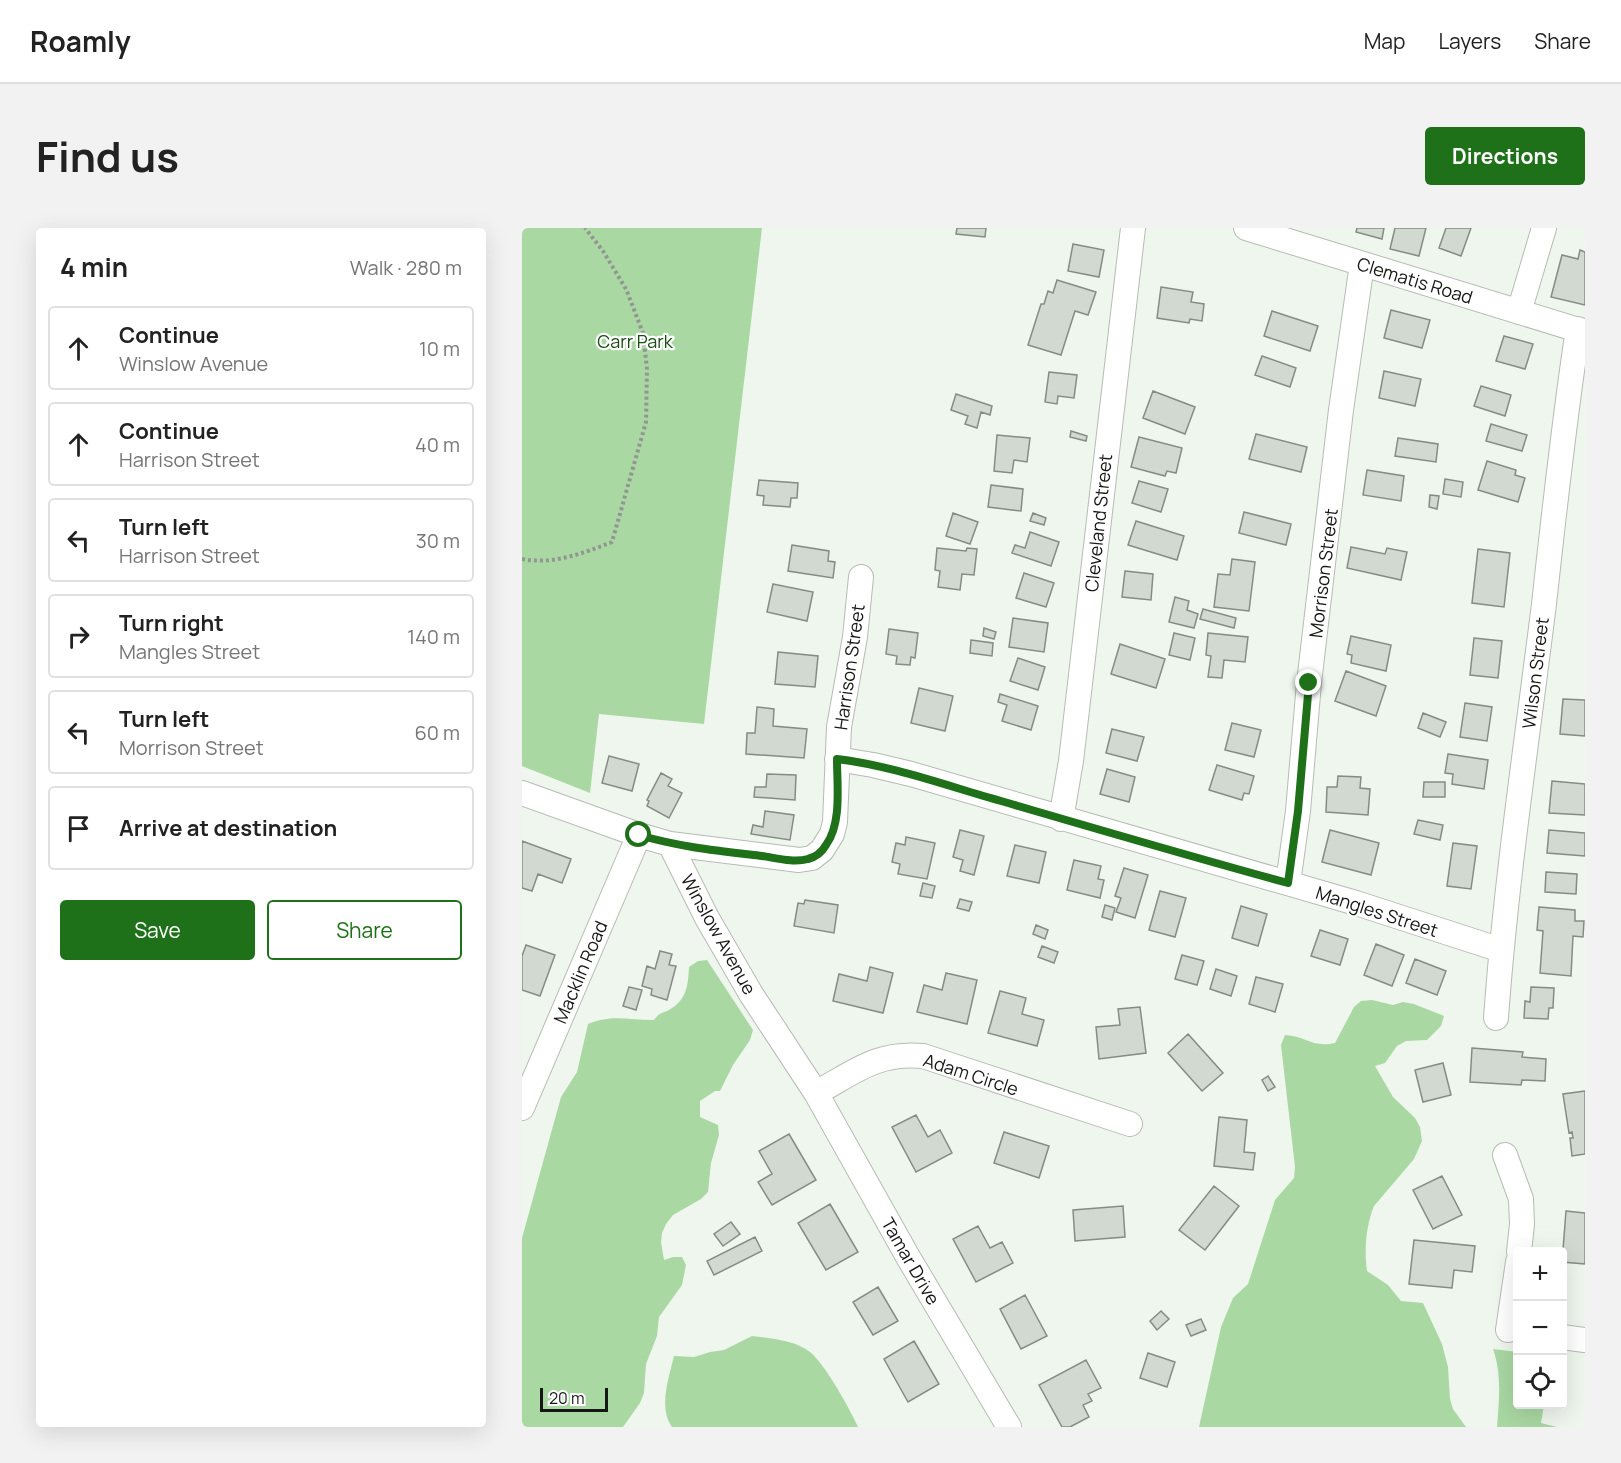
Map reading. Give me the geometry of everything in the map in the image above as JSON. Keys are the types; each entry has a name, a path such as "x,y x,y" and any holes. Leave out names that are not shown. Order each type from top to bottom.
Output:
{"street":[{"name":"Cleveland Street","path":"1061,819 1071,761 1133,228"},
{"name":"Clematis Road","path":"1246,228 1581,330"},
{"path":"1519,312 1545,228"},
{"name":"Morrison Street","path":"1288,883 1298,811 1309,683 1341,410 1362,264"},
{"name":"Wilson Street","path":"1496,1018 1501,950 1544,603 1559,455 1581,330"},
{"name":"Harrison Street","path":"670,844 791,860 807,860 817,855 827,844 835,822 837,759 843,697 855,637 861,577"},
{"name":"Mangles Street","path":"837,759 911,774 1288,883 1501,950"},
{"path":"522,793 670,844"},
{"name":"Macklin Road","path":"522,1108 639,835"},
{"name":"Winslow Avenue","path":"670,844 707,918 751,994 816,1093"},
{"name":"Adam Circle","path":"816,1093 877,1060 895,1055 913,1055 934,1059 1027,1092 1130,1124"},
{"name":"Tamar Drive","path":"816,1093 908,1257 1009,1427"},
{"path":"1505,1155 1521,1199 1522,1224 1519,1247"},
{"path":"1507,1330 1513,1293"},
{"path":"1567,1339 1585,1341"}],"path":[{"path":"522,559 534,562 573,556 612,542 646,422 647,369 643,333 626,289 603,251 585,228"}],"green space":[{"name":"Carr Park","path":"522,228 762,228 704,724 599,714 590,793 522,766"},
{"path":"707,960 753,1030 750,1040 733,1065 720,1091 715,1091 700,1101 700,1117 718,1125 719,1135 711,1163 708,1192 701,1199 673,1215 662,1233 664,1260 682,1257 686,1265 682,1285 659,1317 657,1336 646,1364 644,1393 640,1403 623,1427 522,1427 522,1238 561,1097 577,1072 588,1024 612,1018 654,1020 659,1014 680,1002 687,986 689,967 698,961"},
{"path":"1372,1000 1393,1005 1403,1002 1414,1004 1444,1016 1441,1026 1427,1040 1406,1041 1397,1046 1385,1063 1375,1066 1393,1097 1415,1118 1420,1127 1422,1141 1414,1159 1374,1206 1367,1230 1366,1263 1367,1271 1388,1285 1401,1301 1423,1303 1442,1344 1448,1367 1453,1409 1466,1427 1199,1427 1221,1327 1233,1298 1248,1284 1275,1200 1294,1178 1295,1167 1281,1045 1285,1035 1320,1044 1335,1043 1354,1007 1361,1001"},
{"path":"752,1336 790,1342 810,1352 830,1376 858,1427 672,1427 665,1402 674,1356 694,1357 724,1350"},
{"path":"1493,1349 1513,1352 1513,1409 1543,1409 1541,1423 1557,1427 1497,1427 1499,1378"}],"building":[{"path":"957,228 986,228 985,237 956,234"},
{"path":"1357,228 1384,228 1382,239 1356,232"},
{"path":"1395,228 1426,228 1419,256 1390,249"},
{"path":"1446,228 1471,228 1461,256 1439,248"},
{"path":"1073,244 1104,250 1099,277 1068,271"},
{"path":"1580,250 1585,252 1585,305 1551,297 1562,255 1578,259"},
{"path":"1057,280 1096,292 1088,315 1075,311 1061,355 1028,345 1041,304 1044,304 1048,291 1053,293"},
{"path":"1161,287 1193,292 1191,302 1204,304 1202,321 1190,319 1189,323 1157,318"},
{"path":"1391,310 1430,320 1422,348 1384,338"},
{"path":"1272,311 1318,326 1310,351 1264,336"},
{"path":"1504,336 1533,344 1525,369 1496,361"},
{"path":"1262,356 1296,368 1290,387 1255,375"},
{"path":"1384,371 1421,379 1415,406 1379,398"},
{"path":"1049,372 1077,375 1074,398 1058,396 1057,404 1045,402"},
{"path":"1481,386 1511,395 1505,416 1474,406"},
{"path":"1153,391 1195,407 1185,434 1143,418"},
{"path":"956,394 992,406 990,415 981,412 977,428 965,424 968,416 951,410"},
{"path":"1491,424 1527,435 1522,451 1486,441"},
{"path":"1071,431 1087,436 1086,441 1070,437"},
{"path":"1256,434 1307,447 1301,472 1249,459"},
{"path":"997,435 1030,438 1027,462 1014,460 1012,473 994,471"},
{"path":"1139,437 1182,448 1176,473 1167,471 1165,476 1131,467"},
{"path":"1398,438 1438,444 1436,462 1395,456"},
{"path":"1487,461 1516,470 1515,475 1525,478 1518,502 1478,490"},
{"path":"1367,470 1404,476 1401,501 1363,495"},
{"path":"1445,479 1463,482 1461,497 1443,494"},
{"path":"759,480 798,483 797,498 791,498 790,507 763,505 764,496 757,495"},
{"path":"1139,481 1168,489 1161,512 1132,503"},
{"path":"991,485 1023,489 1021,511 988,507"},
{"path":"1430,495 1439,496 1437,509 1429,507"},
{"path":"1244,512 1291,524 1286,545 1239,533"},
{"path":"953,513 978,522 970,544 946,536"},
{"path":"1033,513 1046,518 1044,525 1030,521"},
{"path":"1136,521 1184,536 1177,560 1128,545"},
{"path":"1030,532 1059,542 1051,566 1012,553 1015,545 1025,548"},
{"path":"792,545 829,551 828,561 835,562 833,578 788,571"},
{"path":"1351,547 1385,554 1387,548 1407,552 1401,580 1347,568"},
{"path":"937,548 966,551 967,548 977,549 974,575 962,574 960,590 938,587 940,571 935,570"},
{"path":"1478,549 1510,553 1504,607 1472,603"},
{"path":"1232,559 1255,562 1249,611 1214,607 1218,574 1230,575"},
{"path":"1125,571 1153,574 1151,600 1122,597"},
{"path":"1024,573 1054,583 1046,607 1016,598"},
{"path":"773,584 813,592 807,621 767,612"},
{"path":"1175,597 1189,601 1187,610 1198,614 1194,628 1169,622"},
{"path":"1203,609 1236,618 1234,628 1200,619"},
{"path":"1013,618 1048,623 1044,652 1009,647"},
{"path":"984,628 996,632 994,639 983,636"},
{"path":"889,629 918,633 915,658 911,657 910,665 896,664 897,656 886,654"},
{"path":"1174,633 1195,638 1190,660 1169,655"},
{"path":"1208,633 1248,637 1245,662 1224,660 1222,678 1208,677 1211,656 1206,655"},
{"path":"1351,636 1391,645 1386,671 1351,663 1352,655 1347,654"},
{"path":"1474,638 1502,641 1498,678 1470,675"},
{"path":"971,640 993,643 992,656 970,653"},
{"path":"1120,644 1165,659 1156,688 1111,674"},
{"path":"778,652 818,656 815,687 775,684"},
{"path":"1018,658 1045,667 1038,690 1010,681"},
{"path":"1346,671 1386,686 1376,716 1335,701"},
{"path":"919,688 953,696 945,731 911,723"},
{"path":"1000,694 1038,706 1031,730 1002,721 1007,705 998,702"},
{"path":"1563,699 1585,700 1585,736 1560,734"},
{"path":"1465,703 1492,707 1487,741 1460,737"},
{"path":"757,707 774,709 773,726 807,729 804,758 746,754 747,733 755,733"},
{"path":"1423,713 1446,722 1440,737 1418,728"},
{"path":"1232,723 1261,730 1254,757 1225,750"},
{"path":"1112,729 1144,737 1137,761 1106,753"},
{"path":"1448,754 1488,760 1484,789 1452,784 1453,774 1445,773"},
{"path":"609,756 639,764 632,791 602,783"},
{"path":"1217,765 1254,776 1249,794 1244,793 1242,800 1209,790"},
{"path":"1107,769 1135,777 1129,802 1100,794"},
{"path":"661,773 672,779 668,786 682,793 669,818 647,806 649,801 647,800"},
{"path":"767,774 796,775 795,800 754,797 755,787 766,787"},
{"path":"1338,776 1361,777 1360,788 1370,789 1368,815 1326,812 1327,787 1337,787"},
{"path":"1552,781 1585,784 1585,815 1549,813"},
{"path":"1424,782 1445,782 1445,797 1423,797"},
{"path":"765,811 794,815 790,840 751,834 753,825 763,827"},
{"path":"1418,820 1443,825 1440,840 1414,834"},
{"path":"960,830 984,836 974,875 960,871 963,860 953,857"},
{"path":"1330,830 1379,843 1371,875 1322,862"},
{"path":"1549,830 1585,833 1585,856 1547,853"},
{"path":"906,837 935,843 927,879 898,874 900,864 892,862 896,843 905,845"},
{"path":"522,841 571,859 562,883 538,874 532,891 522,888"},
{"path":"1453,843 1477,846 1471,889 1447,886"},
{"path":"1015,845 1046,852 1039,883 1007,876"},
{"path":"1074,860 1101,866 1098,879 1104,880 1100,898 1067,890"},
{"path":"1124,868 1148,875 1135,918 1116,912 1121,898 1115,896"},
{"path":"1546,872 1577,874 1576,894 1545,892"},
{"path":"923,883 935,886 932,898 920,896"},
{"path":"1160,891 1186,898 1175,937 1149,930"},
{"path":"960,899 972,902 969,911 957,908"},
{"path":"805,900 838,905 834,933 794,926 798,903 804,904"},
{"path":"1105,905 1115,908 1112,920 1102,917"},
{"path":"1241,906 1267,914 1258,946 1232,938"},
{"path":"1539,907 1575,910 1575,921 1584,921 1583,937 1573,936 1571,976 1540,973 1543,931 1537,930"},
{"path":"1036,925 1048,930 1045,939 1033,934"},
{"path":"1320,930 1348,939 1340,965 1311,956"},
{"path":"1376,944 1404,955 1392,986 1364,975"},
{"path":"526,945 555,955 540,996 522,990 522,956"},
{"path":"1042,946 1058,952 1054,963 1038,957"},
{"path":"660,951 672,954 669,965 676,966 667,1000 651,995 652,989 642,986 647,966 655,969"},
{"path":"1182,955 1204,961 1197,985 1175,979"},
{"path":"1415,959 1446,971 1437,995 1406,983"},
{"path":"870,967 893,973 883,1013 833,1001 839,974 867,981"},
{"path":"1216,969 1237,976 1231,996 1210,989"},
{"path":"946,973 977,980 967,1024 917,1012 924,985 942,990"},
{"path":"1256,977 1283,984 1275,1012 1249,1004"},
{"path":"629,987 642,990 636,1010 623,1006"},
{"path":"1531,987 1554,988 1553,1008 1549,1008 1548,1019 1524,1018 1525,1001 1530,1002"},
{"path":"1000,991 1026,998 1022,1014 1044,1020 1037,1046 988,1033"},
{"path":"1140,1007 1146,1053 1099,1059 1096,1027 1120,1025 1118,1009"},
{"path":"1188,1034 1223,1073 1202,1091 1168,1053"},
{"path":"1472,1048 1523,1052 1522,1057 1546,1059 1545,1081 1522,1080 1521,1085 1470,1082"},
{"path":"1443,1063 1451,1095 1423,1102 1415,1070"},
{"path":"1268,1076 1275,1087 1268,1091 1262,1080"},
{"path":"1585,1091 1585,1154 1572,1156 1570,1138 1573,1138 1572,1132 1569,1133 1563,1094"},
{"path":"916,1115 928,1137 940,1130 952,1153 916,1172 892,1127"},
{"path":"1219,1117 1247,1120 1244,1152 1255,1153 1253,1170 1214,1166"},
{"path":"1004,1132 1049,1146 1039,1178 994,1163"},
{"path":"789,1134 816,1180 772,1205 758,1182 772,1174 759,1151"},
{"path":"1442,1176 1462,1215 1433,1229 1413,1190"},
{"path":"1214,1186 1239,1206 1205,1250 1179,1230"},
{"path":"830,1204 858,1252 826,1270 798,1223"},
{"path":"1123,1206 1125,1237 1075,1241 1073,1210"},
{"path":"1566,1211 1585,1213 1585,1264 1567,1262 1567,1247 1563,1247"},
{"path":"731,1222 740,1234 723,1246 714,1234"},
{"path":"978,1226 990,1248 1002,1242 1013,1263 976,1282 953,1239"},
{"path":"755,1237 762,1251 714,1275 707,1261"},
{"path":"1414,1240 1475,1246 1472,1272 1454,1270 1452,1288 1409,1284"},
{"path":"878,1287 898,1321 873,1335 853,1302"},
{"path":"1025,1295 1047,1336 1021,1349 1000,1309"},
{"path":"1161,1311 1169,1319 1157,1330 1150,1321"},
{"path":"1201,1319 1206,1330 1191,1336 1186,1325"},
{"path":"914,1341 939,1384 908,1402 884,1359"},
{"path":"1148,1353 1175,1362 1167,1387 1140,1378"},
{"path":"1086,1360 1101,1388 1088,1394 1092,1401 1083,1405 1089,1417 1070,1427 1062,1427 1039,1385"}],"route":[{"path":"639,835 670,844 706,850 807,860 822,850 832,834 837,795 837,759 911,774 1195,858 1288,883 1298,811 1309,683"}]}
